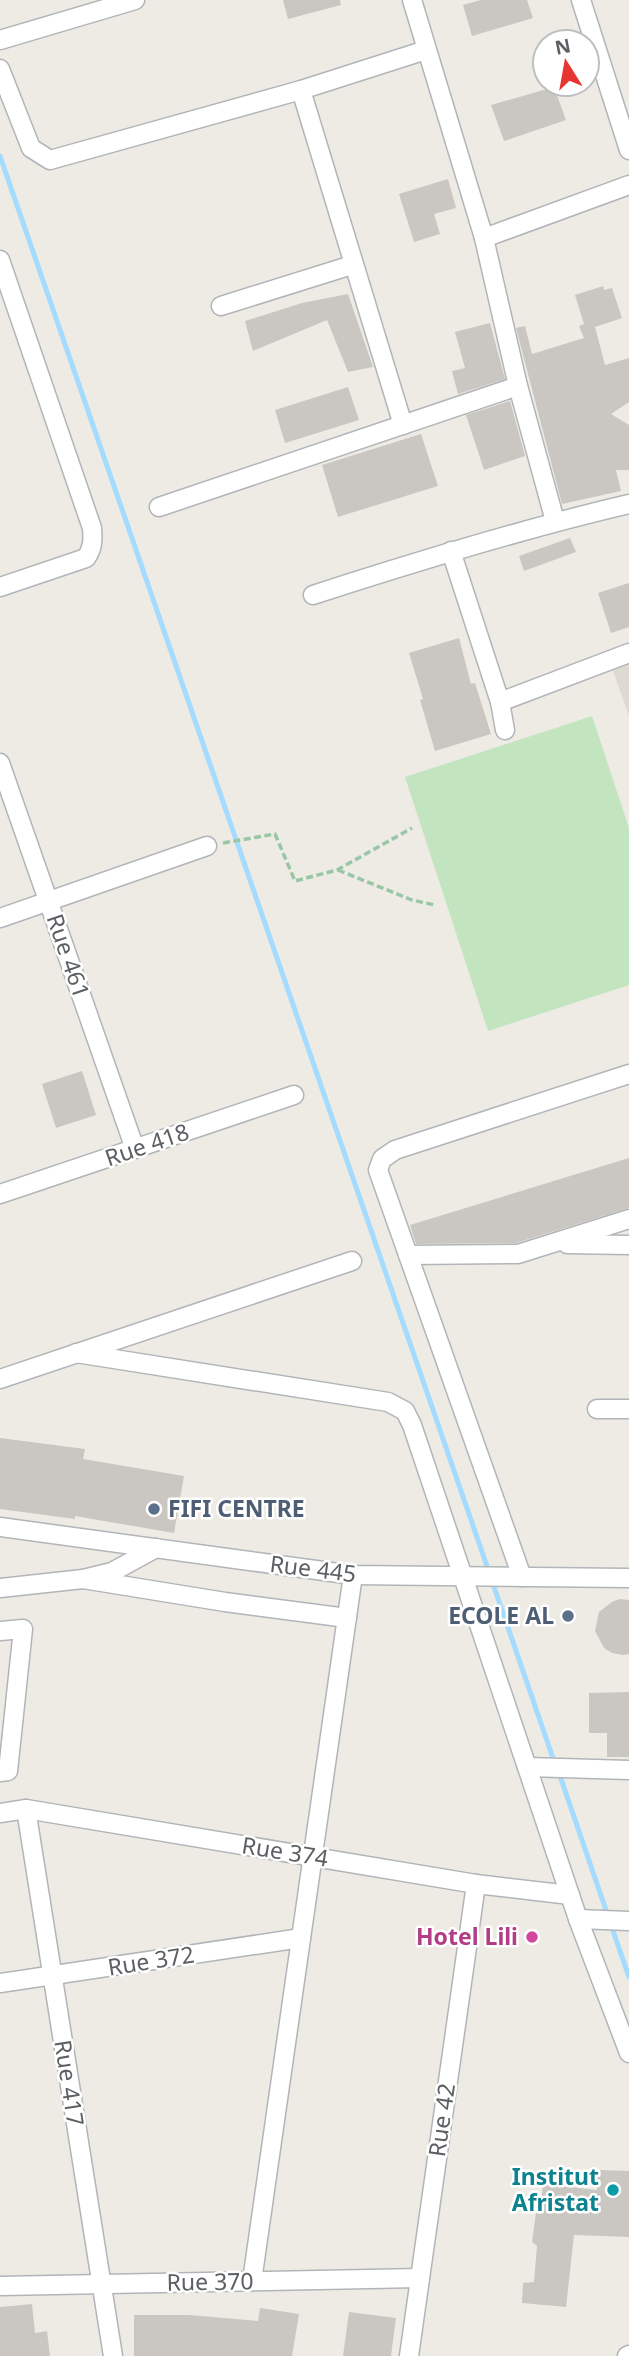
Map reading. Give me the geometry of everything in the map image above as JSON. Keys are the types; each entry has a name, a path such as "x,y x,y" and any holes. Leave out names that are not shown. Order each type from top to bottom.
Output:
{"street":[{"path":"0,40 135,0"},
{"path":"412,0 484,238 518,386 555,521"},
{"path":"581,0 627,139"},
{"path":"0,69 31,148 50,160 301,90 426,50"},
{"path":"301,90 352,265 403,425"},
{"path":"484,238 629,185"},
{"path":"0,260 92,528 92,550 86,558 0,587"},
{"path":"221,306 352,265"},
{"path":"159,507 518,386"},
{"path":"313,595 555,521 629,504"},
{"path":"451,551 500,702 505,730"},
{"path":"500,702 629,653"},
{"name":"Rue 461","path":"0,763 135,1149"},
{"path":"0,918 207,846"},
{"path":"518,1578 377,1170 382,1159 395,1150 629,1074"},
{"name":"Rue 418","path":"0,1194 294,1095"},
{"path":"408,1255 518,1254 629,1219"},
{"path":"550,1244 629,1245"},
{"path":"0,1379 352,1261"},
{"path":"76,1353 388,1402 405,1411 471,1577 527,1767 578,1919 629,2053"},
{"path":"597,1409 629,1409"},
{"name":"Rue 445","path":"0,1527 353,1575 629,1578"},
{"path":"0,1588 83,1579 112,1572 156,1548"},
{"path":"252,2281 353,1575"},
{"path":"83,1579 347,1618"},
{"path":"0,1631 23,1629 8,1771 0,1772"},
{"path":"527,1767 629,1770"},
{"name":"Rue 374","path":"0,1813 26,1809 476,1884 570,1895"},
{"name":"Rue 417","path":"26,1809 113,2356"},
{"name":"Rue 42","path":"409,2356 476,1884"},
{"path":"578,1919 629,1921"},
{"name":"Rue 372","path":"0,1983 301,1938"},
{"name":"Rue 370","path":"0,2286 420,2278"}],"path":[{"path":"207,846 275,834 295,881 337,870 412,828"},
{"path":"337,870 412,900 435,905"}],"shaded area":[{"path":"629,659 629,716 611,665"}],"green space":[{"path":"592,716 629,828 629,985 488,1031 405,777"}],"building":[{"path":"283,0 340,0 341,5 288,19"},
{"path":"481,0 527,0 533,18 472,36 463,5"},
{"path":"531,94 531,98 558,98 566,120 504,141 491,105"},
{"path":"448,179 456,208 434,214 440,234 414,242 399,194"},
{"path":"603,286 604,290 612,288 622,318 595,327 605,365 629,358 629,402 611,414 629,425 629,470 616,470 621,491 562,504 516,328 525,326 532,354 584,338 579,326 584,324 575,295"},
{"path":"348,294 373,367 348,372 327,320 253,351 245,321 302,303"},
{"path":"490,323 505,379 458,394 452,371 465,368 455,332"},
{"path":"348,387 359,420 285,443 275,410"},
{"path":"510,401 525,456 484,470 466,415"},
{"path":"421,434 438,486 338,517 322,465"},
{"path":"570,538 576,552 524,571 519,556"},
{"path":"629,583 629,627 611,633 598,593"},
{"path":"459,638 471,684 475,683 491,734 435,751 409,653"},
{"path":"82,1071 96,1115 56,1128 42,1084"},
{"path":"629,1158 629,1208 516,1243 416,1244 410,1225"},
{"path":"0,1438 85,1449 83,1459 184,1476 174,1533 75,1516 75,1519 0,1509"},
{"path":"620,1599 629,1600 629,1654 622,1655 604,1648 595,1631 599,1612"},
{"path":"629,1692 629,1757 607,1757 607,1733 589,1733 589,1693"},
{"path":"598,2170 629,2171 629,2237 574,2235 566,2307 522,2303 523,2283 534,2282 537,2246 532,2242 536,2213 540,2212 543,2184 597,2190"},
{"path":"32,2304 35,2333 47,2331 50,2356 0,2356 0,2307"},
{"path":"260,2308 299,2314 292,2356 134,2356 134,2315 189,2315 258,2321"},
{"path":"349,2312 396,2318 391,2356 343,2356"}],"waterway":[{"path":"0,156 489,1572"},
{"path":"492,1581 555,1764"},
{"path":"559,1773 608,1916"},
{"path":"611,1925 629,1977"}],"place":[{"name":"FIFI CENTRE","path":"154,1509"},
{"name":"ECOLE AL","path":"568,1616"},
{"name":"Hotel Lili","path":"532,1937"},
{"name":"Institut Afristat","path":"613,2190"}]}
